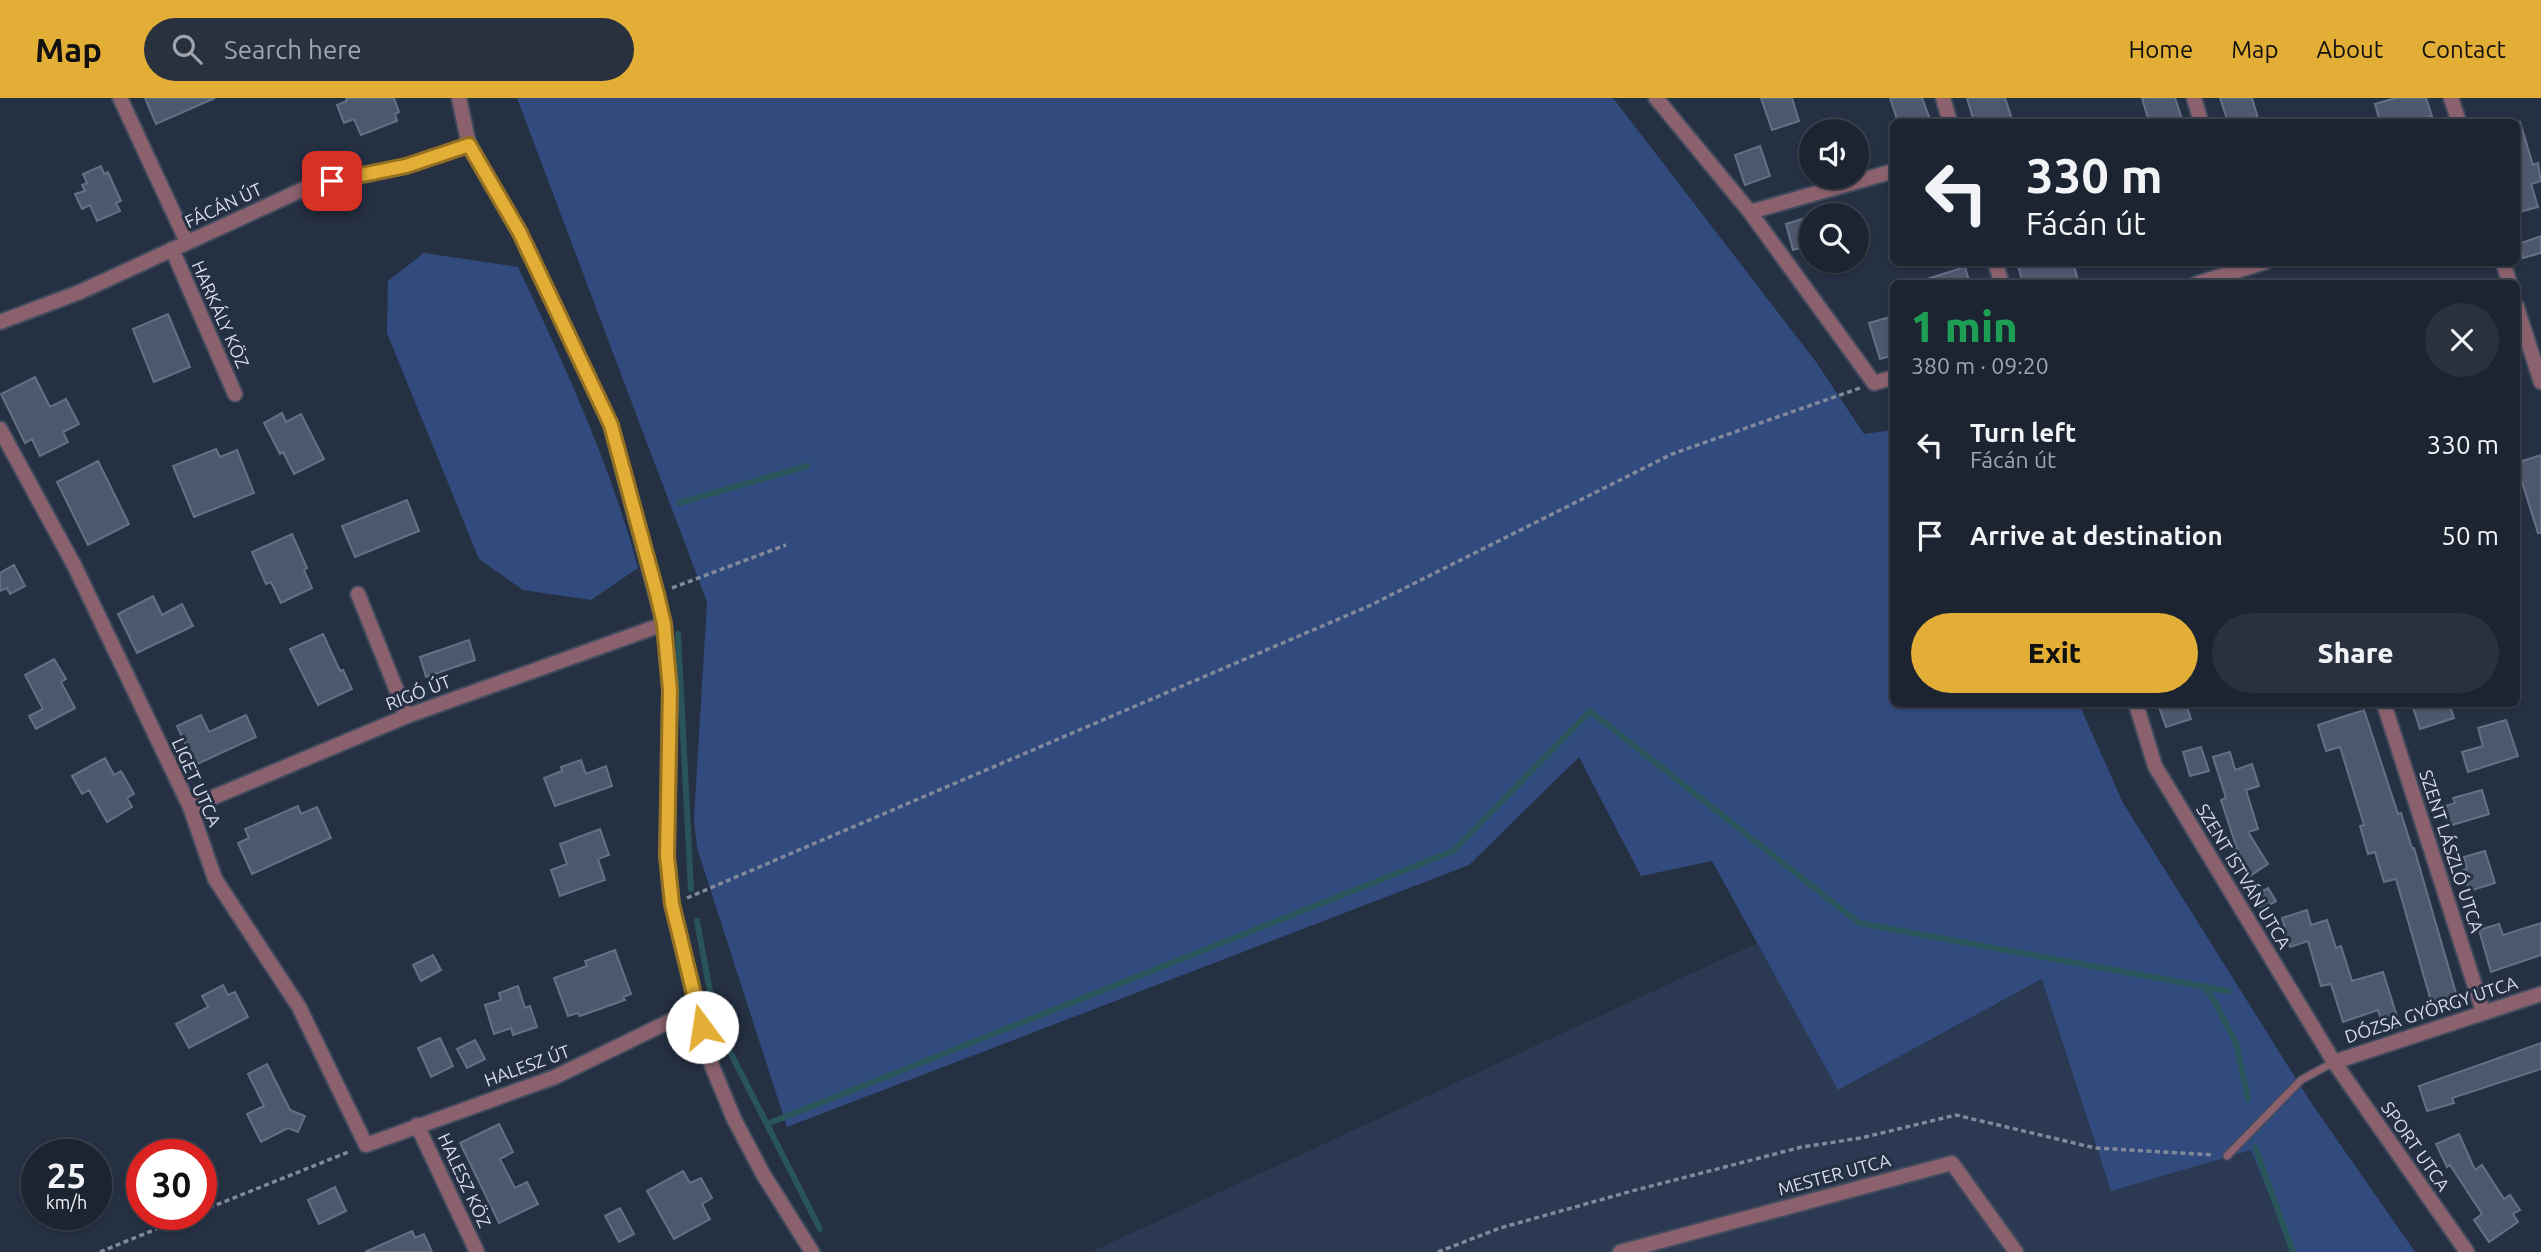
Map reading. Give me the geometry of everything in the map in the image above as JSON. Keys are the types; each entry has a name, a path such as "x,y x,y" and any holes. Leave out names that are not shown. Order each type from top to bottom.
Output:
{"street":[{"path":"120,98 187,242"},
{"path":"459,98 469,145 520,233 611,425 664,624 670,690 667,856 672,904 697,1008 712,1066 734,1119 763,1174 812,1252"},
{"path":"1656,98 1750,212 1874,383 1890,378"},
{"path":"1943,98 1949,119"},
{"path":"2194,98 2201,119"},
{"path":"2451,98 2458,119"},
{"name":"FÁCÁN ÚT","path":"0,322 80,292 308,187 406,166 469,145"},
{"path":"1750,212 1890,172"},
{"name":"HARKÁLY KÖZ","path":"172,249 235,394"},
{"path":"2207,280 2244,266"},
{"path":"2520,317 2541,382"},
{"name":"LIGET UTCA","path":"0,429 74,565 190,807 215,879 299,1007 366,1145"},
{"path":"358,594 407,716"},
{"name":"RIGÓ ÚT","path":"190,807 407,716 664,624"},
{"name":"SZENT ISTVÁN UTCA","path":"2137,707 2155,766 2334,1062"},
{"name":"SZENT LÁSZLÓ UTCA","path":"2385,707 2483,1011"},
{"name":"DÓZSA GYÖRGY UTCA","path":"2334,1062 2541,994"},
{"name":"HALESZ ÚT","path":"366,1145 555,1077 697,1008"},
{"name":"SPORT UTCA","path":"2334,1062 2467,1252"},
{"name":"HALESZ KÖZ","path":"417,1125 477,1252"},
{"name":"MESTER UTCA","path":"1620,1252 1952,1163 2017,1252"}],"lane":[{"path":"2227,1156 2301,1080 2334,1062"}],"path":[{"path":"672,904 1369,606 1672,454 1874,383"},
{"path":"657,594 786,545"},
{"path":"1438,1252 1500,1228 1632,1191 1802,1147 1861,1138 1956,1115 2095,1148 2227,1156"},
{"path":"217,1205 366,1145"},
{"path":"100,1252 154,1230"}],"shaded area":[{"path":"517,98 1613,98 1816,362 1864,434 1890,430 1890,707 2080,707 2123,803 2310,1101 2415,1252 2292,1252 2251,1150 2111,1191 2042,979 1838,1090 1712,861 1641,876 1579,757 1469,865 787,1127 697,848 694,819 707,602"},
{"path":"424,253 518,267 600,452 638,568 591,600 523,590 479,559 387,333 388,281"},
{"path":"1757,943 1839,1090 2043,979 2111,1191 2251,1149 2292,1252 1091,1252"}],"building":[{"path":"145,98 215,98 156,124"},
{"path":"346,98 394,98 399,112 395,114 397,121 361,135 354,119 344,123 337,105 347,101"},
{"path":"1761,98 1792,98 1799,121 1772,130"},
{"path":"1890,98 1922,98 1930,119 1897,119"},
{"path":"1967,98 2005,98 2012,119 1973,119"},
{"path":"2142,98 2175,98 2182,119 2148,119"},
{"path":"2220,98 2252,98 2258,119 2227,119"},
{"path":"2396,98 2426,98 2432,116 2421,119 2379,119 2375,104"},
{"path":"2520,122 2533,165 2538,163 2541,181 2531,184 2538,207 2520,212"},
{"path":"1760,146 1770,176 1745,185 1735,155"},
{"path":"101,166 104,174 108,172 121,201 116,203 120,211 97,221 90,205 82,209 75,194 85,191 82,185 87,183 83,174"},
{"path":"1799,220 1799,248 1793,250 1786,224"},
{"path":"2541,236 2541,253 2523,258 2520,243"},
{"path":"2018,266 2074,266 2078,280 2022,280"},
{"path":"1965,267 1969,280 1924,280"},
{"path":"168,314 190,367 154,382 133,329"},
{"path":"1890,317 1890,356 1880,359 1869,323"},
{"path":"35,377 50,407 66,399 79,424 63,432 68,442 40,456 32,439 25,443 1,394"},
{"path":"282,413 286,422 301,414 324,459 294,474 264,423"},
{"path":"216,449 220,457 237,450 254,493 194,517 173,466"},
{"path":"2541,455 2541,533 2538,533 2520,476 2520,462"},
{"path":"98,461 129,524 88,545 57,482"},
{"path":"407,500 419,531 355,557 342,526"},
{"path":"292,534 307,568 304,570 312,588 281,603 271,582 266,584 252,552"},
{"path":"14,565 25,586 10,594 7,588 0,591 0,573"},
{"path":"153,596 162,615 182,604 193,626 137,653 118,614"},
{"path":"323,634 340,671 343,670 352,689 318,705 290,649"},
{"path":"469,640 475,660 426,677 420,657"},
{"path":"54,659 66,679 61,682 75,708 36,729 29,716 43,709 25,675"},
{"path":"2159,707 2187,707 2191,719 2166,727"},
{"path":"2413,707 2450,707 2454,718 2420,729"},
{"path":"2364,710 2398,814 2401,813 2414,848 2458,1000 2433,1008 2396,879 2384,882 2375,852 2368,854 2360,826 2364,825 2340,747 2326,751 2318,725"},
{"path":"201,715 209,732 246,715 256,737 195,765 177,726"},
{"path":"2506,720 2518,756 2468,772 2462,752 2483,746 2478,728"},
{"path":"2201,747 2209,771 2190,776 2183,752"},
{"path":"2230,752 2235,770 2252,764 2259,786 2246,790 2258,829 2248,832 2268,864 2247,878 2231,853 2237,849 2221,800 2226,798 2213,757"},
{"path":"105,758 114,775 121,771 134,794 127,798 132,807 107,822 89,790 82,794 72,776"},
{"path":"581,760 586,774 606,766 612,786 555,806 544,778 562,771 561,767"},
{"path":"2482,790 2489,814 2449,826 2443,807 2455,803 2453,798"},
{"path":"298,806 301,814 317,807 331,838 252,874 238,843 249,838 245,829"},
{"path":"600,829 609,855 598,859 605,880 560,896 551,870 567,864 560,844"},
{"path":"2485,851 2495,883 2469,891 2463,870 2467,869 2464,857"},
{"path":"2268,888 2276,901 2262,910 2254,897"},
{"path":"2307,910 2311,925 2327,920 2336,948 2341,946 2352,981 2383,972 2400,1026 2384,1031 2378,1010 2343,1022 2331,984 2321,986 2308,941 2290,947 2282,918"},
{"path":"2541,923 2541,955 2491,972 2479,930 2499,924 2503,935"},
{"path":"615,950 631,994 623,997 625,1000 580,1016 578,1013 568,1016 554,978 587,966 585,961"},
{"path":"433,955 441,970 421,981 413,965"},
{"path":"223,985 228,995 235,992 248,1017 189,1048 176,1024 208,1007 202,996"},
{"path":"518,986 525,1008 530,1006 537,1027 513,1035 511,1028 494,1034 485,1005 501,1000 499,993"},
{"path":"440,1038 453,1066 431,1077 418,1048"},
{"path":"475,1040 485,1059 467,1068 457,1049"},
{"path":"2541,1043 2541,1069 2452,1098 2454,1103 2427,1111 2419,1086"},
{"path":"267,1064 290,1110 305,1116 298,1132 288,1128 261,1142 247,1114 264,1106 248,1074"},
{"path":"499,1124 513,1152 500,1159 515,1188 527,1182 538,1204 499,1223 460,1143"},
{"path":"2459,1134 2475,1170 2482,1165 2504,1199 2510,1195 2520,1210 2513,1214 2518,1222 2489,1242 2474,1220 2482,1214 2450,1165 2447,1167 2436,1144"},
{"path":"683,1171 690,1183 701,1178 712,1198 702,1204 710,1219 674,1239 647,1191"},
{"path":"335,1187 346,1211 319,1224 308,1200"},
{"path":"620,1208 634,1234 619,1242 605,1216"},
{"path":"412,1231 415,1238 424,1234 432,1252 365,1252"}],"waterway":[{"path":"679,503 807,466"},
{"path":"678,634 691,889"},
{"path":"767,1124 1453,851 1590,711 1859,923 2228,991"},
{"path":"697,921 716,1024 820,1229"},
{"path":"2203,986 2215,1002 2236,1043 2248,1099"},
{"path":"2255,1147 2293,1252"}],"route":[{"path":"332,181 406,166 469,145 520,233 611,425 664,624 670,690 667,856 672,904 702,1027"}]}
